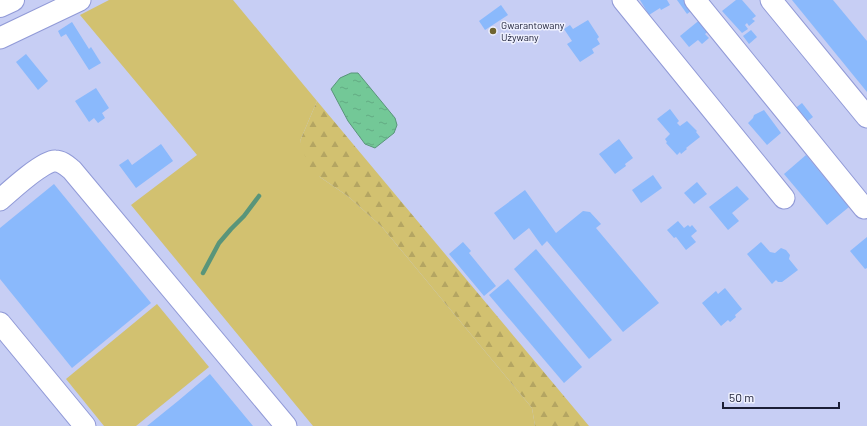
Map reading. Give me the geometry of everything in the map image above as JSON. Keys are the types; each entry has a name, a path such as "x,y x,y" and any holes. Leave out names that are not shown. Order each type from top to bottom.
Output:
{"main road":[{"path":"0,6 13,0"}],"lane":[{"path":"0,38 80,0"},
{"path":"623,0 784,198"},
{"path":"695,0 864,208"},
{"path":"771,0 867,117"},
{"path":"0,200 45,164 56,161 72,170 286,426"},
{"path":"0,323 84,426"}],"green space":[{"path":"109,0 233,0 317,101 300,141 320,177 349,197 382,227 532,408 535,426 313,426 131,205 197,155 80,15"},
{"path":"317,101 589,426 535,426 532,408 382,227 349,197 320,177 308,165 300,141"},
{"path":"157,304 209,367 136,426 104,426 66,379"}],"water":[{"path":"351,73 358,73 395,118 397,125 394,133 375,148 365,144 348,121 331,89 340,78"}],"building":[{"path":"640,0 667,0 670,5 661,10 660,8 649,15"},
{"path":"677,0 689,0 695,8 687,14"},
{"path":"736,0 742,0 756,16 752,19 755,21 749,26 747,23 745,25 748,29 742,33 722,11"},
{"path":"792,0 833,0 867,41 867,92"},
{"path":"501,5 508,15 485,30 479,21"},
{"path":"702,18 711,29 705,34 709,38 702,44 698,40 689,47 680,36"},
{"path":"588,20 599,37 597,39 600,44 592,49 594,53 580,62 567,44 572,41 564,29 570,25 573,29"},
{"path":"72,22 89,49 91,47 101,63 89,70 66,34 61,37 58,31"},
{"path":"751,30 757,37 749,44 743,36"},
{"path":"26,54 48,81 38,90 16,62"},
{"path":"96,88 109,108 102,113 105,118 98,123 94,118 89,122 75,101"},
{"path":"802,103 813,117 804,124 793,110"},
{"path":"670,109 679,121 677,123 680,126 687,121 697,131 696,132 700,137 681,154 680,152 677,155 666,143 667,142 665,139 670,134 657,119"},
{"path":"764,110 781,133 767,145 748,123 754,115"},
{"path":"619,139 633,158 625,164 626,166 615,174 599,154"},
{"path":"161,144 173,161 136,188 119,165 128,159 132,165"},
{"path":"806,155 849,207 827,225 784,174"},
{"path":"653,175 662,188 641,203 632,190"},
{"path":"697,182 707,194 694,204 684,193"},
{"path":"54,184 151,303 72,368 0,279 0,228"},
{"path":"737,186 749,199 732,213 739,221 728,230 709,207"},
{"path":"525,190 556,233 583,211 590,212 601,224 596,228 659,303 623,332 547,241 542,246 529,228 514,240 494,213"},
{"path":"678,221 684,228 688,225 690,227 692,225 697,231 691,236 696,242 686,250 676,237 674,238 667,230"},
{"path":"867,237 867,268 865,269 850,251"},
{"path":"463,242 471,251 469,253 496,286 484,296 449,254"},
{"path":"761,242 770,252 775,253 781,248 786,250 790,255 789,259 798,270 782,282 778,282 776,280 772,284 747,254"},
{"path":"536,249 612,340 589,359 514,269"},
{"path":"508,279 582,367 564,383 489,295"},
{"path":"725,288 742,309 730,322 728,320 721,326 702,303 716,291 718,294"},
{"path":"210,374 253,426 147,426 178,401"}],"waterway":[{"path":"203,273 219,243 244,216 259,196"}],"place":[{"name":"Gwarantowany Używany","path":"493,31"}]}
